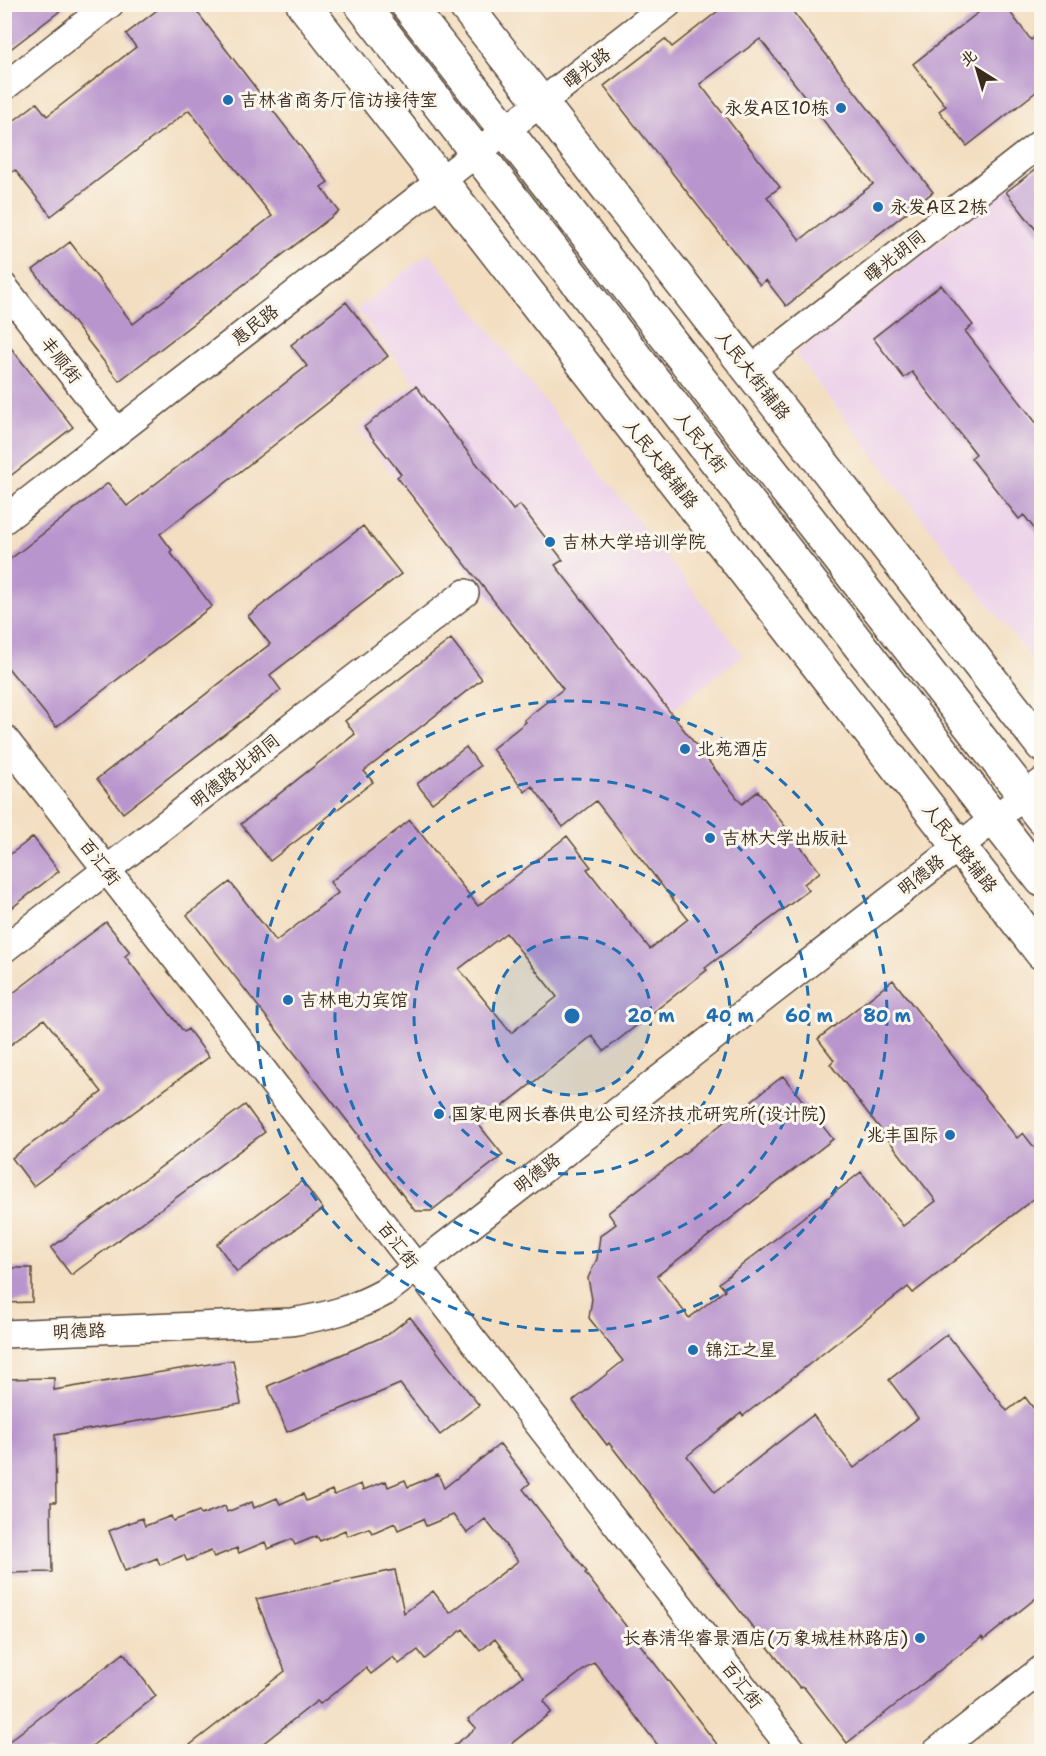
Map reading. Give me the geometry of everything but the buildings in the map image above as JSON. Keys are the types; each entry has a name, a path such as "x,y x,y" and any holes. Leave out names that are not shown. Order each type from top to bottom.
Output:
{"main road":[{"name":"人民大路辅路","path":"303,4 1041,953"},
{"name":"人民大街","path":"361,4 1041,880"},
{"name":"人民大街","path":"407,4 505,131 1036,799"},
{"name":"人民大街辅路","path":"464,4 1041,745"}],"street":[{"path":"4,87 110,4"},
{"name":"曙光路","path":"505,131 668,4"},
{"name":"惠民路","path":"4,520 505,131"},
{"name":"曙光胡同","path":"749,371 1041,142"},
{"name":"丰顺街","path":"4,287 117,432"},
{"name":"明德路北胡同","path":"4,949 465,593"},
{"name":"百汇街","path":"4,738 794,1752"},
{"name":"明德路","path":"4,1334 291,1323 331,1315 359,1306 384,1292 994,819 1036,799"},
{"path":"936,1752 1041,1669"}],"shaded area":[{"path":"1041,162 1041,672 795,354"},
{"name":"吉林大学培训学院","path":"429,253 743,655 618,752 565,685 560,689 357,429 415,383 357,309"}],"place":[{"name":"吉林省商务厅信访接待室","path":"228,100"},
{"name":"永发A区10栋","path":"841,108"},
{"name":"永发A区2栋","path":"878,207"},
{"name":"吉林大学培训学院","path":"550,542"},
{"name":"北苑酒店","path":"685,749"},
{"name":"吉林大学出版社","path":"710,838"},
{"name":"吉林电力宾馆","path":"288,1000"},
{"name":"国家电网长春供电公司经济技术研究所(设计院)","path":"439,1114"},
{"name":"兆丰国际","path":"950,1135"},
{"name":"锦江之星","path":"693,1350"},
{"name":"长春清华睿景酒店(万象城桂林路店)","path":"920,1638"}]}
